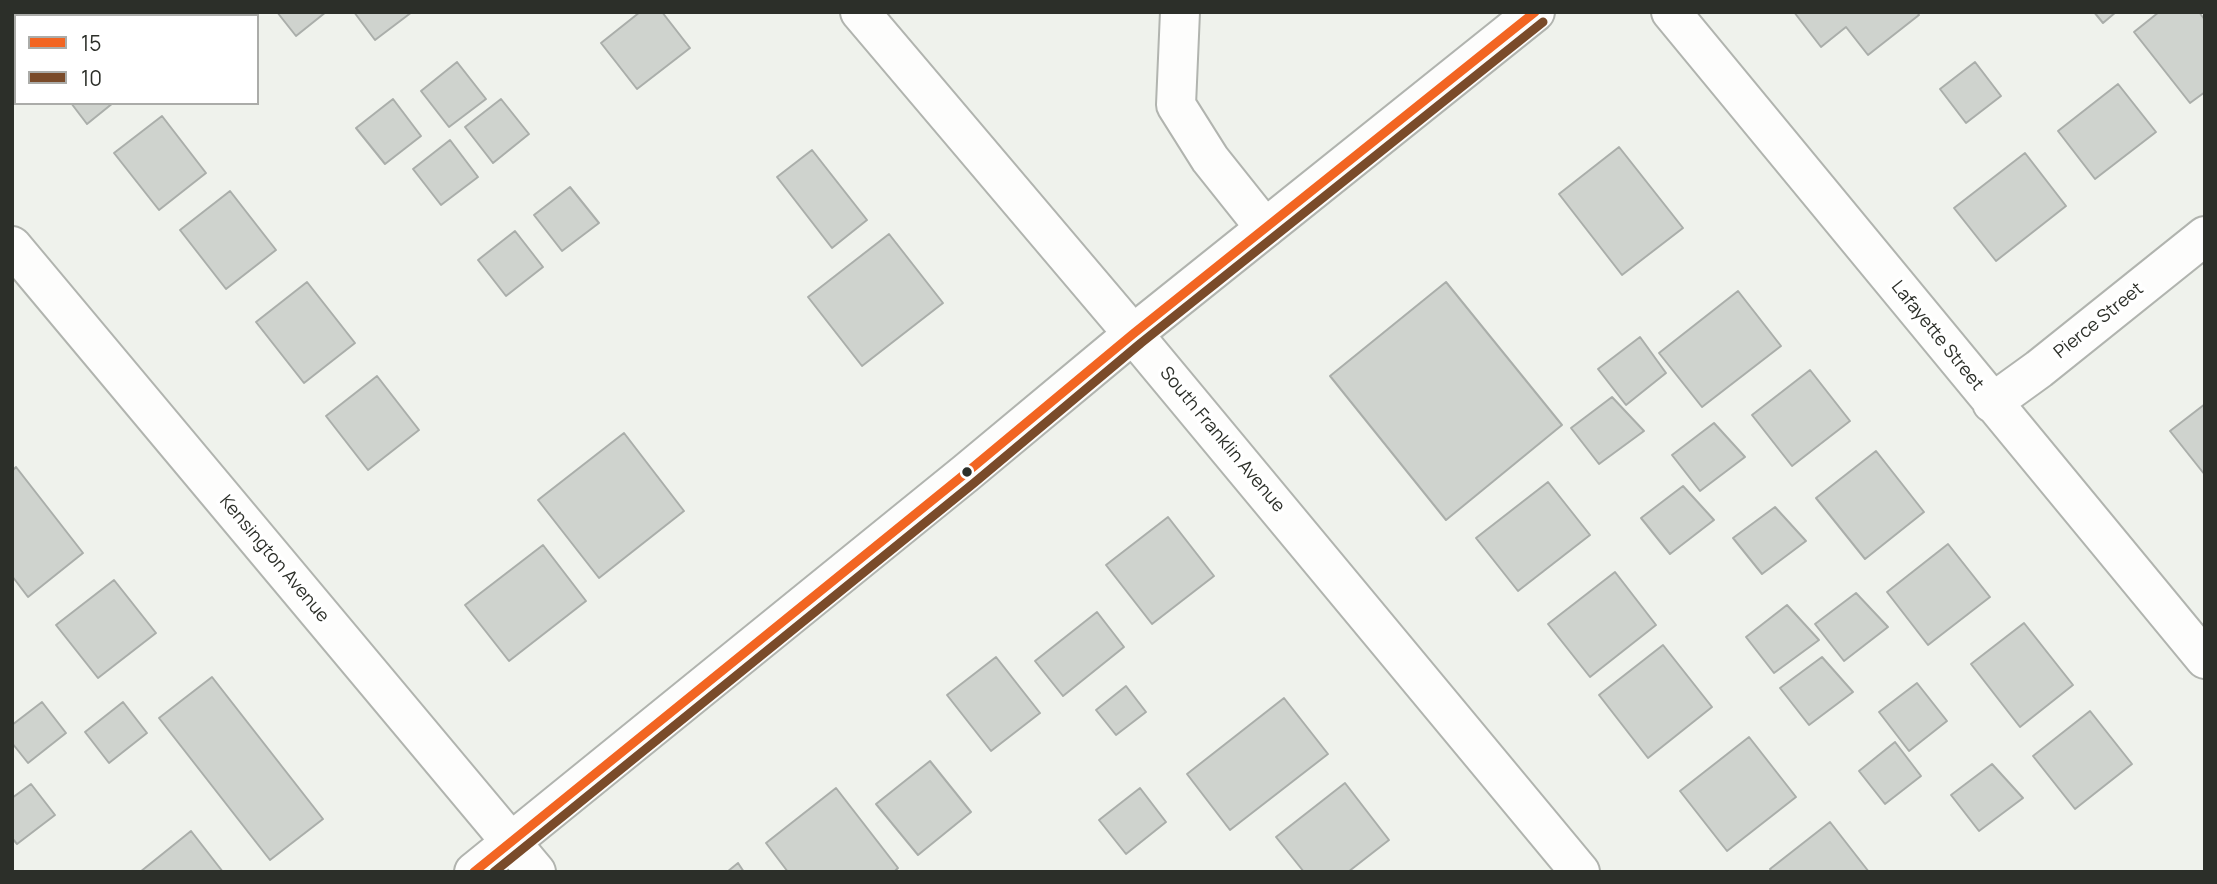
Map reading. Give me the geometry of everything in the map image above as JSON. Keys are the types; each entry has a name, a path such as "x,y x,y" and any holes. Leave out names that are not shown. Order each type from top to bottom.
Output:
{"street":[{"name":"South Franklin Avenue","path":"860,12 1133,334 1580,872"},
{"path":"1180,12 1175,105 1210,159 1265,228"},
{"path":"474,872 1133,334 1535,12"},
{"name":"Lafayette Street","path":"1671,12 2205,659"},
{"name":"Pierce Street","path":"1992,403 2039,369 2205,236"},
{"name":"Kensington Avenue","path":"12,246 536,872"}],"building":[{"path":"12,12 37,12 14,14 12,31"},
{"path":"277,12 326,12 296,36"},
{"path":"354,12 412,12 375,40"},
{"path":"640,12 662,12 690,48 637,89 601,43"},
{"path":"1794,12 1917,12 1919,15 1868,55 1846,27 1821,47"},
{"path":"2094,12 2116,12 2103,23"},
{"path":"2159,12 2199,12 2205,20 2205,92 2190,103 2134,32"},
{"path":"457,62 486,99 449,127 421,91"},
{"path":"1975,62 2001,96 1966,123 1940,89"},
{"path":"2118,84 2156,132 2095,179 2058,131"},
{"path":"393,99 421,136 385,164 356,128"},
{"path":"501,99 529,134 493,163 465,127"},
{"path":"73,105 111,105 87,124"},
{"path":"162,116 206,173 159,210 114,153"},
{"path":"450,140 478,177 441,205 413,169"},
{"path":"1619,147 1683,228 1622,275 1559,194"},
{"path":"812,150 867,220 832,248 777,177"},
{"path":"2025,153 2066,206 1996,261 1954,208"},
{"path":"570,187 599,223 562,251 534,215"},
{"path":"230,191 276,250 226,289 180,230"},
{"path":"515,231 543,267 506,296 478,260"},
{"path":"889,234 943,303 862,366 808,297"},
{"path":"307,282 355,343 304,383 256,322"},
{"path":"1446,282 1562,425 1446,520 1330,376"},
{"path":"1738,291 1781,346 1702,407 1659,353"},
{"path":"1640,337 1666,373 1626,405 1598,369"},
{"path":"1810,370 1850,421 1792,466 1752,415"},
{"path":"377,376 419,430 368,470 326,416"},
{"path":"1612,397 1644,431 1599,464 1571,428"},
{"path":"2205,404 2205,475 2170,431"},
{"path":"1714,423 1745,457 1700,491 1672,455"},
{"path":"624,433 684,511 599,578 538,500"},
{"path":"1876,451 1924,512 1865,559 1816,498"},
{"path":"16,467 83,553 28,597 12,576 12,471"},
{"path":"1548,482 1590,535 1518,591 1476,538"},
{"path":"1683,486 1714,520 1670,554 1641,518"},
{"path":"1775,507 1806,541 1762,574 1733,538"},
{"path":"1168,517 1214,576 1152,624 1106,565"},
{"path":"1948,544 1990,597 1928,645 1887,592"},
{"path":"543,545 586,601 509,661 465,605"},
{"path":"1615,572 1656,625 1590,677 1548,624"},
{"path":"114,580 156,633 98,678 56,625"},
{"path":"1856,593 1888,627 1844,661 1815,624"},
{"path":"1787,605 1819,640 1774,673 1746,637"},
{"path":"1097,612 1124,647 1063,696 1035,661"},
{"path":"2024,623 2073,685 2020,727 1971,664"},
{"path":"1663,645 1712,707 1648,758 1599,695"},
{"path":"996,657 1040,713 991,751 947,695"},
{"path":"1822,657 1853,692 1809,725 1780,688"},
{"path":"212,677 323,819 270,860 159,718"},
{"path":"1917,683 1947,721 1909,751 1879,712"},
{"path":"1126,686 1146,712 1116,735 1096,710"},
{"path":"1284,698 1328,754 1230,830 1187,774"},
{"path":"42,702 66,733 28,763 12,743 12,725"},
{"path":"123,702 147,733 109,763 85,732"},
{"path":"2090,711 2132,764 2075,809 2033,756"},
{"path":"1749,737 1796,797 1727,851 1680,791"},
{"path":"1895,742 1921,776 1885,804 1859,771"},
{"path":"930,761 971,812 918,855 876,804"},
{"path":"1992,764 2023,798 1979,831 1951,795"},
{"path":"1345,783 1389,840 1348,872 1304,872 1276,837"},
{"path":"31,784 55,815 17,844 12,838 12,798"},
{"path":"836,788 898,868 894,872 788,872 766,843"},
{"path":"1140,788 1166,822 1126,854 1099,820"},
{"path":"1830,822 1869,872 1772,872 1770,869"},
{"path":"191,831 223,872 140,872"},
{"path":"738,863 744,872 727,872"}],"transit line":[{"name":"15","path":"474,872 1133,334 1535,12"},
{"name":"10","path":"494,872 974,483 1141,343 1543,22"}]}
